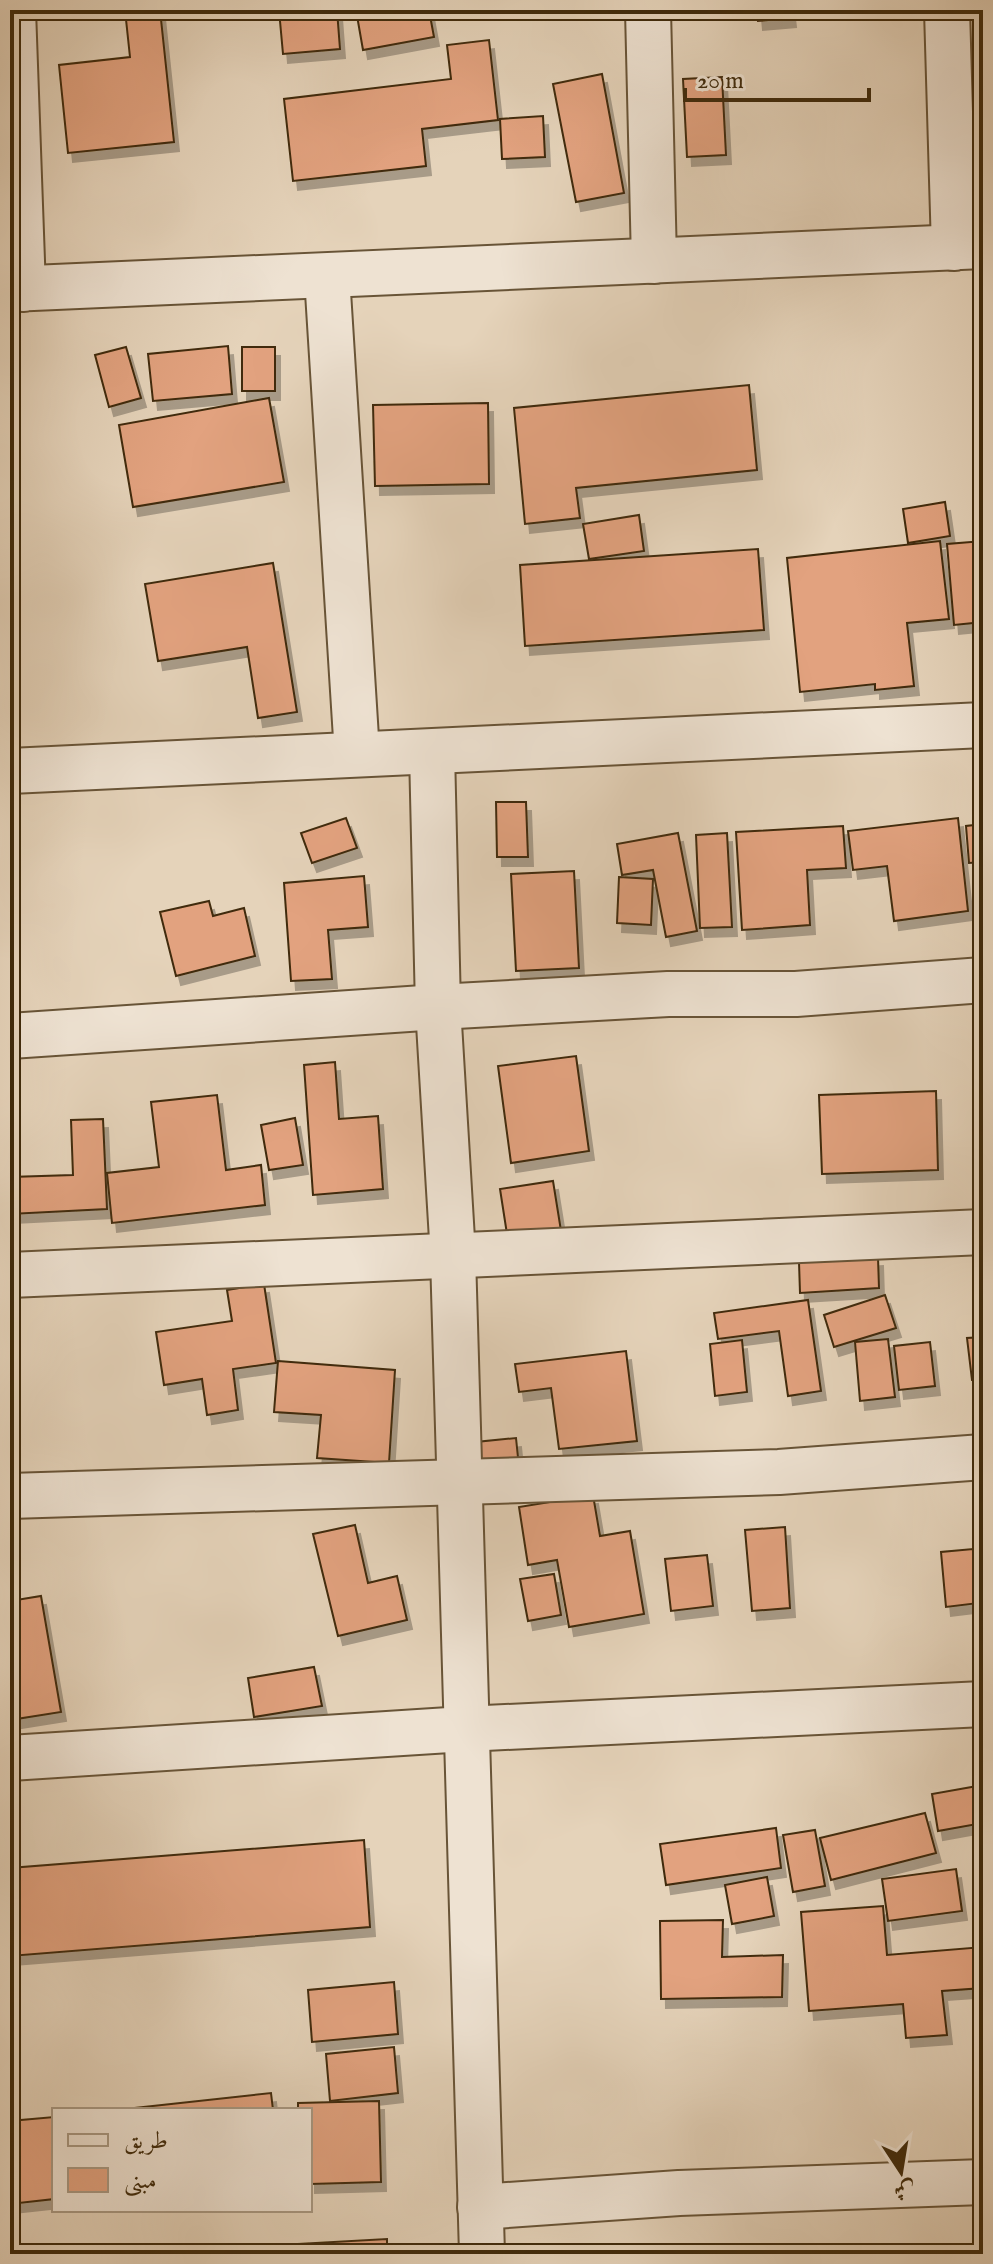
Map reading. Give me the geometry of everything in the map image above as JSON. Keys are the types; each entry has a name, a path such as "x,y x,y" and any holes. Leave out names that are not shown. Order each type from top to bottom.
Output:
{"street":[{"path":"13,10 17,289 969,247 947,10"},
{"path":"648,10 654,261"},
{"path":"327,276 357,754"},
{"path":"10,771 983,725"},
{"path":"432,752 438,1007 453,1256 482,2254"},
{"path":"10,1036 438,1007 668,994 796,994 983,980"},
{"path":"10,1275 983,1232"},
{"path":"10,1496 779,1472 983,1457"},
{"path":"10,1758 465,1729 983,1704"},
{"path":"480,2207 679,2193 983,2182"}],"building":[{"path":"125,10 160,10 174,142 68,153 59,65 130,57"},
{"path":"279,10 337,10 340,49 283,54"},
{"path":"356,10 429,10 434,37 363,50"},
{"path":"757,10 790,10 791,18 758,21"},
{"path":"489,40 498,120 422,129 426,166 293,181 284,99 451,79 447,45"},
{"path":"983,61 983,172 979,173 962,64"},
{"path":"602,74 624,193 576,202 553,84"},
{"path":"722,77 726,155 687,157 683,79"},
{"path":"543,116 545,157 502,159 500,119"},
{"path":"228,346 232,394 153,401 148,354"},
{"path":"126,347 141,398 109,407 95,355"},
{"path":"242,347 275,347 275,391 242,391"},
{"path":"749,385 757,470 576,488 580,518 525,524 514,408"},
{"path":"269,398 284,482 133,507 119,425"},
{"path":"488,403 489,484 375,486 373,405"},
{"path":"945,502 950,536 908,543 903,509"},
{"path":"639,515 644,551 589,559 583,524"},
{"path":"940,541 949,619 907,623 914,686 875,690 875,684 800,692 787,558"},
{"path":"983,541 983,622 954,625 947,544"},
{"path":"758,549 764,630 525,646 520,565"},
{"path":"273,563 297,712 258,718 247,647 158,661 145,584"},
{"path":"496,802 526,802 528,857 497,857"},
{"path":"346,818 357,848 312,863 301,833"},
{"path":"958,818 968,911 894,921 887,866 853,870 848,831"},
{"path":"983,824 983,862 969,863 966,826"},
{"path":"843,826 846,868 807,870 810,925 742,930 736,832"},
{"path":"678,833 697,931 666,937 653,870 622,875 617,844"},
{"path":"727,833 732,927 700,928 696,835"},
{"path":"574,871 579,968 516,971 511,874"},
{"path":"364,876 368,927 328,930 332,979 291,981 284,883"},
{"path":"619,877 653,879 651,925 617,923"},
{"path":"209,901 213,916 244,908 255,956 176,976 160,912"},
{"path":"576,1056 589,1151 511,1163 498,1066"},
{"path":"335,1062 339,1119 378,1116 383,1189 313,1195 304,1065"},
{"path":"983,1081 983,1169 981,1169 976,1082"},
{"path":"936,1091 938,1170 822,1174 819,1095"},
{"path":"217,1095 226,1170 261,1165 265,1205 112,1223 107,1173 159,1167 151,1102"},
{"path":"295,1118 303,1165 269,1170 261,1125"},
{"path":"103,1119 107,1209 10,1214 10,1177 73,1175 71,1120"},
{"path":"553,1181 562,1237 509,1247 500,1189"},
{"path":"878,1257 879,1288 800,1293 799,1262"},
{"path":"264,1284 276,1363 233,1369 238,1410 207,1415 202,1379 164,1385 156,1332 232,1321 227,1290"},
{"path":"885,1295 896,1328 834,1347 824,1315"},
{"path":"808,1300 821,1391 788,1396 779,1331 718,1339 714,1313"},
{"path":"983,1337 983,1379 972,1380 967,1338"},
{"path":"888,1339 895,1397 860,1401 855,1342"},
{"path":"742,1340 747,1392 715,1396 710,1344"},
{"path":"930,1342 935,1386 899,1390 894,1346"},
{"path":"626,1351 637,1441 559,1449 551,1388 519,1392 515,1364"},
{"path":"278,1361 395,1370 389,1463 317,1458 321,1415 274,1412"},
{"path":"516,1438 520,1477 479,1481 476,1442"},
{"path":"593,1495 600,1536 630,1531 644,1614 569,1627 557,1560 528,1565 519,1507"},
{"path":"355,1525 368,1583 397,1576 407,1620 338,1636 313,1534"},
{"path":"785,1527 790,1608 752,1611 745,1530"},
{"path":"973,1549 979,1603 946,1607 941,1552"},
{"path":"707,1555 713,1606 671,1611 665,1559"},
{"path":"554,1574 561,1615 528,1621 520,1579"},
{"path":"41,1596 61,1712 10,1720 10,1601"},
{"path":"314,1667 322,1706 254,1717 248,1678"},
{"path":"983,1785 983,1823 938,1831 932,1794"},
{"path":"925,1813 936,1853 831,1880 820,1838"},
{"path":"776,1828 781,1868 666,1885 660,1844"},
{"path":"815,1830 825,1886 793,1892 783,1835"},
{"path":"364,1840 370,1927 10,1956 10,1868"},
{"path":"956,1869 962,1911 888,1921 882,1879"},
{"path":"767,1877 774,1916 732,1924 725,1885"},
{"path":"883,1906 887,1955 983,1947 983,1988 942,1991 947,2035 906,2038 903,2004 809,2011 801,1912"},
{"path":"723,1920 722,1957 783,1955 782,1997 661,1999 660,1921"},
{"path":"394,1982 398,2034 312,2042 308,1990"},
{"path":"394,2047 398,2093 330,2101 326,2054"},
{"path":"271,2093 273,2108 134,2108"},
{"path":"379,2101 381,2182 312,2184 312,2108 298,2108 298,2103"},
{"path":"52,2117 52,2199 10,2204 10,2121"},
{"path":"387,2239 387,2254 118,2254"}]}
